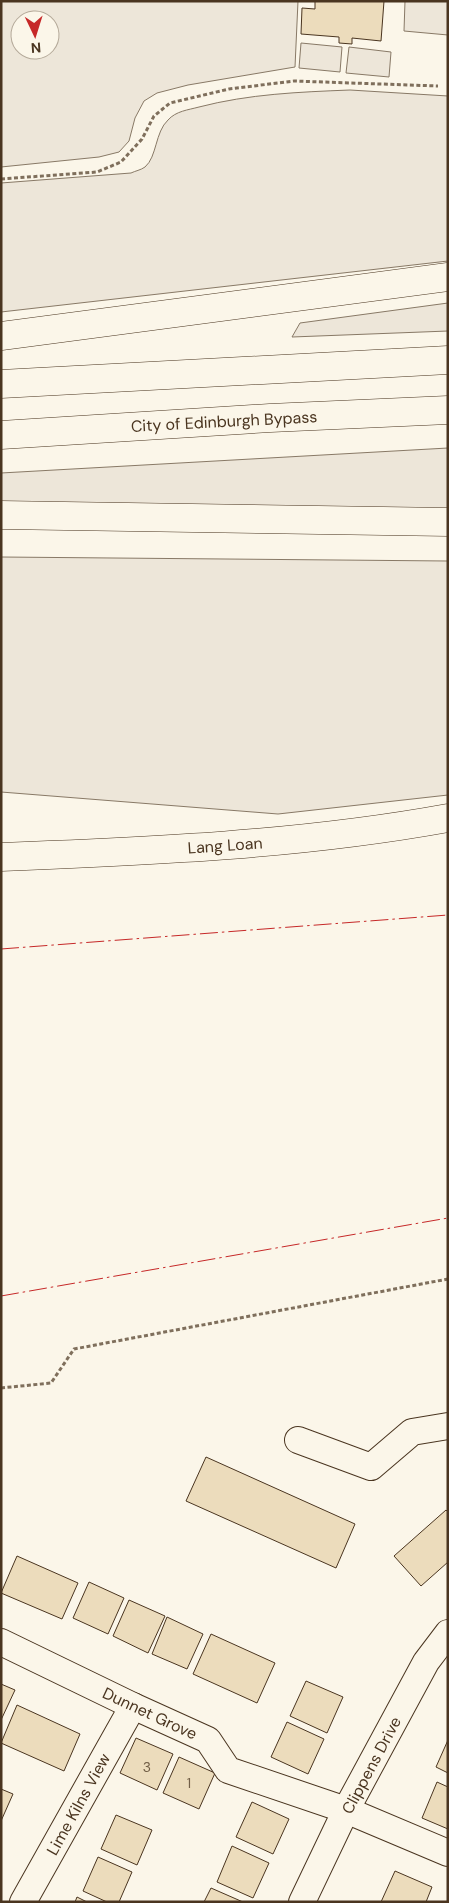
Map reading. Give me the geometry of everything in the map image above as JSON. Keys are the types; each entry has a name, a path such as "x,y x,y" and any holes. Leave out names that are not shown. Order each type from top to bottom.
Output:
{"main road":[{"path":"1,336 448,276"},
{"path":"1,384 448,360"},
{"name":"City of Edinburgh Bypass","path":"1,435 270,418 448,410"},
{"path":"1,515 448,522"},
{"name":"Lang Loan","path":"1,858 153,851 305,839 448,818"}],"street":[{"path":"298,1440 371,1467 412,1432 448,1426"},
{"name":"Clippens Drive","path":"302,1902 346,1810 426,1662 448,1633"},
{"name":"Dunnet Grove","path":"1,1642 208,1740 228,1770 346,1810 448,1853"},
{"name":"Lime Kilns View","path":"23,1902 133,1706"}],"path":[{"path":"1,179 97,172 121,162 142,139 154,116 170,103 229,89 294,80 438,86"},
{"path":"1,1388 51,1383 74,1349 448,1279"}],"shaded area":[{"path":"1,1 298,1 295,67 188,85 157,93 144,101 135,118 129,141 119,152 99,157 1,167"},
{"path":"405,1 448,1 448,35 404,31"},
{"path":"301,43 342,47 340,72 299,68"},
{"path":"349,47 391,52 389,77 346,73"},
{"path":"350,90 448,96 448,261 1,312 1,183 131,173 145,167 149,163 164,125 171,117 178,113 255,96"},
{"path":"448,303 448,331 292,337 300,323"},
{"path":"448,448 448,510 1,502 1,473"},
{"path":"1,557 448,561 448,795 278,814 1,792"}],"building":[{"path":"315,1 384,1 381,41 352,38 352,44 339,43 339,37 301,34 302,8 315,9"},
{"path":"206,1457 355,1524 336,1568 186,1501"},
{"path":"446,1510 448,1512 448,1562 421,1586 394,1556"},
{"path":"17,1556 78,1583 62,1619 1,1593"},
{"path":"89,1582 124,1598 108,1634 73,1618"},
{"path":"129,1600 165,1616 148,1653 113,1636"},
{"path":"167,1617 203,1634 187,1669 152,1654"},
{"path":"211,1634 275,1663 257,1703 193,1674"},
{"path":"306,1681 343,1697 327,1733 290,1716"},
{"path":"1,1684 15,1690 1,1720"},
{"path":"17,1705 80,1734 64,1771 1,1743"},
{"path":"287,1722 324,1739 308,1774 271,1757"},
{"path":"136,1738 173,1754 157,1790 120,1773"},
{"path":"448,1740 448,1773 436,1767"},
{"path":"179,1757 215,1773 199,1809 163,1793"},
{"path":"437,1782 448,1787 448,1829 422,1818"},
{"path":"1,1789 13,1794 1,1821"},
{"path":"252,1802 289,1819 273,1854 236,1837"},
{"path":"116,1815 152,1830 137,1865 101,1849"},
{"path":"232,1846 269,1863 253,1898 217,1882"},
{"path":"98,1857 132,1872 119,1902 107,1902 83,1891"},
{"path":"395,1871 432,1887 426,1902 381,1902"},
{"path":"211,1888 243,1902 204,1902"},
{"path":"77,1897 87,1902 75,1902"}],"power":[{"path":"1,949 448,915"},
{"path":"1,1296 448,1218"}]}
